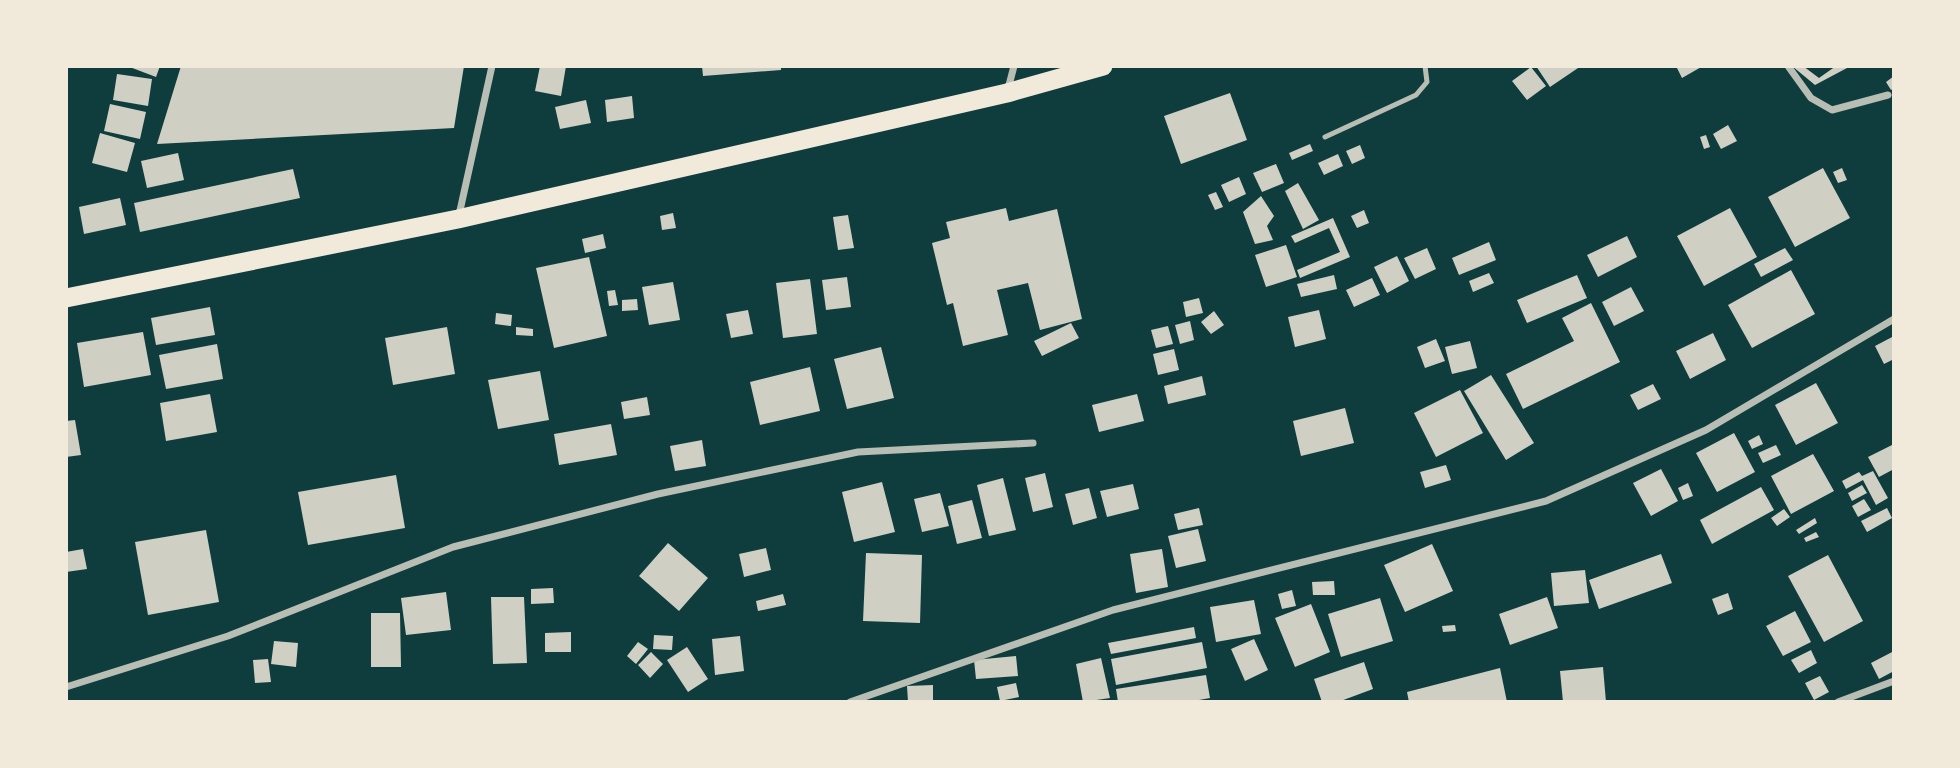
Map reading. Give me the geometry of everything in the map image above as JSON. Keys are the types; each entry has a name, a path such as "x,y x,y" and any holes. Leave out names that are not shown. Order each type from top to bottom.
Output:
{"highway":[{"path":"66,298 458,219 1007,93 1103,66"}],"street":[{"path":"458,219 492,66"},
{"path":"1007,93 1014,66"},
{"path":"1788,66 1811,98 1832,110 1888,95"},
{"path":"850,702 1113,610 1546,501 1706,430 1894,318"},
{"path":"66,687 228,636 453,547 658,494 858,452 1033,443"},
{"path":"1838,702 1894,681"}],"lane":[{"path":"1325,137 1416,95 1427,82 1424,66"}],"building":[{"path":"127,66 160,66 156,77"},
{"path":"181,66 464,66 454,128 157,144"},
{"path":"540,66 566,66 561,96 535,91"},
{"path":"702,66 781,66 781,70 703,76"},
{"path":"1536,66 1581,66 1550,87"},
{"path":"1676,66 1703,66 1682,78"},
{"path":"1792,66 1803,66 1819,78 1836,66 1847,68 1815,85"},
{"path":"1531,67 1546,86 1527,100 1512,81"},
{"path":"117,74 152,79 148,106 113,100"},
{"path":"1894,76 1894,88 1891,90 1886,82"},
{"path":"1230,93 1247,140 1181,164 1164,116"},
{"path":"632,96 634,118 607,122 605,100"},
{"path":"586,100 591,123 560,129 555,107"},
{"path":"110,104 146,112 140,139 104,131"},
{"path":"1728,125 1737,141 1721,149 1713,134"},
{"path":"100,133 135,143 127,172 92,163"},
{"path":"1706,135 1710,147 1704,149 1700,137"},
{"path":"1310,144 1313,151 1292,160 1289,153"},
{"path":"1360,145 1365,158 1352,164 1346,151"},
{"path":"178,153 184,180 147,188 141,161"},
{"path":"1338,154 1343,166 1324,175 1318,163"},
{"path":"1276,164 1284,183 1262,192 1253,173"},
{"path":"1823,168 1850,218 1795,247 1768,197"},
{"path":"1842,168 1847,180 1838,183 1833,172"},
{"path":"293,169 300,198 140,232 134,203"},
{"path":"1239,177 1246,194 1229,202 1221,185"},
{"path":"1298,183 1319,220 1303,229 1285,191"},
{"path":"1216,192 1223,207 1215,210 1208,195"},
{"path":"1261,196 1274,216 1267,226 1273,240 1255,244 1243,212"},
{"path":"120,198 126,225 84,234 79,207"},
{"path":"1006,208 1009,221 1057,209 1082,319 1040,330 1028,283 997,290 1008,335 963,346 953,303 947,305 932,243 950,238 946,222"},
{"path":"1730,208 1757,257 1704,286 1677,236"},
{"path":"1364,210 1369,223 1357,228 1351,216"},
{"path":"673,213 676,228 662,230 660,216"},
{"path":"848,215 854,248 838,250 833,217"},
{"path":"1333,218 1350,257 1300,278 1297,270 1340,252 1329,228 1295,243 1291,236"},
{"path":"603,234 606,248 585,253 582,239"},
{"path":"1627,236 1637,257 1598,277 1587,255"},
{"path":"1489,242 1496,260 1459,275 1452,258"},
{"path":"1286,245 1297,277 1266,287 1255,255"},
{"path":"1427,248 1436,269 1415,279 1404,258"},
{"path":"1785,248 1793,260 1761,277 1754,264"},
{"path":"1397,256 1409,281 1387,293 1374,267"},
{"path":"589,257 607,336 554,348 536,268"},
{"path":"1791,270 1815,314 1752,348 1728,305"},
{"path":"1489,273 1494,283 1473,292 1469,281"},
{"path":"1334,275 1337,289 1301,297 1297,284"},
{"path":"1577,275 1587,298 1527,323 1517,300"},
{"path":"847,277 851,307 826,310 822,280"},
{"path":"1372,278 1380,295 1354,307 1346,290"},
{"path":"810,279 817,334 783,338 776,283"},
{"path":"673,282 680,320 649,325 642,287"},
{"path":"1631,287 1644,311 1614,326 1602,302"},
{"path":"615,290 618,305 609,306 607,291"},
{"path":"1199,298 1203,313 1186,317 1183,302"},
{"path":"637,299 638,310 622,311 622,300"},
{"path":"1591,303 1620,362 1523,409 1506,374 1574,341 1562,318"},
{"path":"210,307 215,335 156,345 151,318"},
{"path":"748,310 753,334 731,338 726,314"},
{"path":"1319,310 1326,339 1295,347 1288,317"},
{"path":"1214,311 1224,325 1211,334 1201,322"},
{"path":"496,313 512,315 511,326 495,324"},
{"path":"1190,321 1194,340 1180,344 1175,325"},
{"path":"1071,323 1079,338 1042,356 1034,341"},
{"path":"1168,326 1173,344 1156,348 1151,330"},
{"path":"447,327 455,374 393,385 385,338"},
{"path":"516,327 533,329 533,336 516,335"},
{"path":"143,332 151,375 84,387 77,343"},
{"path":"1713,333 1726,360 1690,379 1676,351"},
{"path":"1894,336 1894,359 1884,364 1875,346"},
{"path":"1436,339 1445,361 1425,368 1417,347"},
{"path":"1470,341 1477,368 1452,374 1445,347"},
{"path":"217,344 223,379 166,389 159,355"},
{"path":"881,347 894,398 847,409 834,359"},
{"path":"1174,349 1179,370 1158,375 1153,354"},
{"path":"810,367 820,411 760,425 750,382"},
{"path":"540,371 549,420 498,429 488,380"},
{"path":"1491,375 1534,443 1506,460 1464,391"},
{"path":"1202,376 1206,395 1168,404 1164,386"},
{"path":"1816,383 1838,423 1796,445 1775,405"},
{"path":"1653,384 1661,399 1638,410 1630,395"},
{"path":"1460,390 1483,433 1436,457 1414,413"},
{"path":"210,394 217,432 166,441 160,403"},
{"path":"1137,394 1144,421 1099,432 1092,405"},
{"path":"647,397 650,415 624,419 621,402"},
{"path":"1345,408 1354,443 1301,456 1293,421"},
{"path":"75,420 81,455 66,457 66,421"},
{"path":"611,424 617,455 559,465 554,434"},
{"path":"1734,433 1755,472 1717,492 1696,453"},
{"path":"1759,435 1763,444 1752,449 1748,441"},
{"path":"702,440 706,466 675,471 670,446"},
{"path":"1894,444 1894,469 1879,477 1868,457"},
{"path":"1776,445 1781,455 1763,463 1758,453"},
{"path":"1813,454 1834,491 1791,514 1771,476"},
{"path":"1446,465 1451,480 1425,488 1420,472"},
{"path":"1661,469 1678,501 1651,516 1633,483"},
{"path":"1873,471 1888,498 1876,505 1863,480 1846,489 1842,481 1859,472 1862,476"},
{"path":"1045,473 1053,507 1033,512 1025,478"},
{"path":"396,475 405,528 308,545 298,492"},
{"path":"1003,478 1016,530 989,536 977,485"},
{"path":"882,482 895,532 854,542 842,492"},
{"path":"1688,483 1693,496 1683,500 1678,488"},
{"path":"1133,484 1139,509 1107,517 1100,491"},
{"path":"1862,485 1867,493 1852,501 1848,493"},
{"path":"1761,487 1774,510 1712,544 1700,520"},
{"path":"1089,488 1097,518 1073,525 1065,494"},
{"path":"940,493 949,526 922,532 914,499"},
{"path":"1864,499 1871,510 1858,517 1852,506"},
{"path":"972,500 982,538 957,544 948,506"},
{"path":"1199,508 1203,525 1178,530 1174,514"},
{"path":"1887,508 1892,518 1867,532 1861,521"},
{"path":"1784,509 1790,517 1777,526 1771,518"},
{"path":"1815,518 1817,523 1799,534 1796,530"},
{"path":"1198,529 1206,561 1176,568 1168,536"},
{"path":"206,530 219,602 148,615 135,542"},
{"path":"1816,532 1819,537 1806,542 1804,538"},
{"path":"668,543 708,578 679,611 639,576"},
{"path":"1432,544 1453,591 1405,612 1384,565"},
{"path":"766,548 771,570 744,577 739,554"},
{"path":"83,549 87,569 66,572 66,552"},
{"path":"1162,549 1168,587 1136,593 1130,554"},
{"path":"866,553 922,555 920,623 863,621"},
{"path":"1661,554 1672,583 1599,609 1589,580"},
{"path":"1828,555 1863,621 1824,642 1788,576"},
{"path":"1585,570 1589,603 1554,606 1551,573"},
{"path":"1334,581 1335,595 1313,595 1312,582"},
{"path":"553,588 554,603 531,604 531,589"},
{"path":"1292,590 1296,606 1282,609 1278,594"},
{"path":"446,592 451,630 406,635 401,598"},
{"path":"1728,593 1733,609 1718,615 1712,599"},
{"path":"783,594 786,605 758,611 756,601"},
{"path":"491,597 524,597 527,663 493,664"},
{"path":"1547,597 1558,628 1510,645 1499,614"},
{"path":"1380,598 1393,641 1341,657 1328,614"},
{"path":"1254,600 1261,634 1216,642 1210,607"},
{"path":"1311,604 1330,652 1295,667 1275,618"},
{"path":"1795,611 1811,642 1783,656 1766,626"},
{"path":"371,613 400,613 401,667 371,667"},
{"path":"1455,625 1456,631 1443,632 1442,626"},
{"path":"1194,627 1196,638 1111,654 1108,643"},
{"path":"571,632 571,652 545,652 545,633"},
{"path":"654,635 673,636 672,650 653,649"},
{"path":"740,636 744,671 715,675 712,639"},
{"path":"1254,639 1268,670 1245,681 1231,649"},
{"path":"274,641 298,643 296,667 271,664"},
{"path":"638,642 648,649 636,664 627,656"},
{"path":"1202,642 1207,668 1116,685 1111,659"},
{"path":"687,647 708,679 688,692 667,660"},
{"path":"1811,650 1817,663 1799,673 1791,660"},
{"path":"1894,651 1894,671 1879,679 1871,663"},
{"path":"651,652 663,664 650,678 638,665"},
{"path":"1016,656 1018,676 976,679 974,660"},
{"path":"1101,658 1110,698 1083,702 1076,664"},
{"path":"268,659 271,682 255,683 253,660"},
{"path":"1364,662 1373,689 1338,702 1322,702 1314,679"},
{"path":"1603,667 1606,702 1563,702 1560,671"},
{"path":"1500,668 1507,702 1409,702 1407,692"},
{"path":"1206,675 1210,698 1188,702 1118,702 1116,689"},
{"path":"1820,676 1829,692 1814,700 1805,683"},
{"path":"1016,683 1019,697 1000,701 997,687"},
{"path":"933,685 933,702 908,702 907,686"}]}
